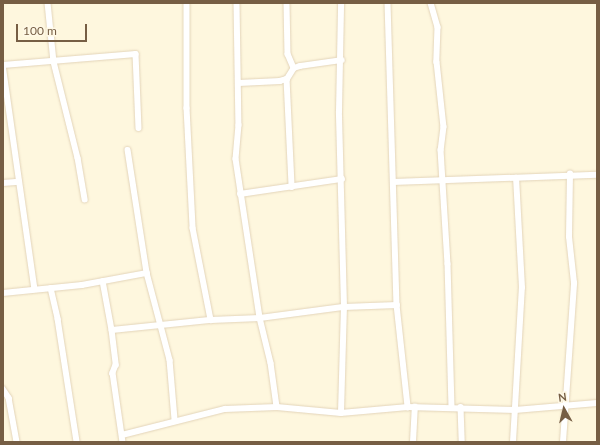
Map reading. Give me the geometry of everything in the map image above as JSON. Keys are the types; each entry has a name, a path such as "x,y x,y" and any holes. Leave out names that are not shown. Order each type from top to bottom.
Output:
{"street":[{"path":"48,3 54,62 85,199"},
{"path":"187,3 187,108 193,228 211,320"},
{"path":"237,3 239,84 236,159 240,194 260,318 272,363 277,406"},
{"path":"287,3 288,54 294,68"},
{"path":"341,3 342,60 339,112 342,179 340,240 344,307 341,413"},
{"path":"388,3 398,305 408,407"},
{"path":"431,3 438,27 437,62 444,127 441,150 452,407"},
{"path":"35,289 3,65 54,62 136,54 139,128"},
{"path":"292,187 287,79 294,68 342,60"},
{"path":"239,84 287,79"},
{"path":"128,150 147,273 159,324 170,360 175,420"},
{"path":"393,182 516,178 570,174 597,175"},
{"path":"563,442 574,283 569,237 570,174"},
{"path":"513,442 522,288 516,178"},
{"path":"240,194 342,179"},
{"path":"3,183 19,182"},
{"path":"3,293 103,281 147,273"},
{"path":"103,281 112,330 116,365 113,373 123,442"},
{"path":"51,288 58,320 77,442"},
{"path":"112,330 159,324 260,318 344,307 398,305"},
{"path":"3,389 9,398 17,442"},
{"path":"122,435 175,420 225,409 277,406 341,413 408,407 461,407 515,410 597,403"},
{"path":"412,442 415,407"},
{"path":"461,407 462,442"}]}
